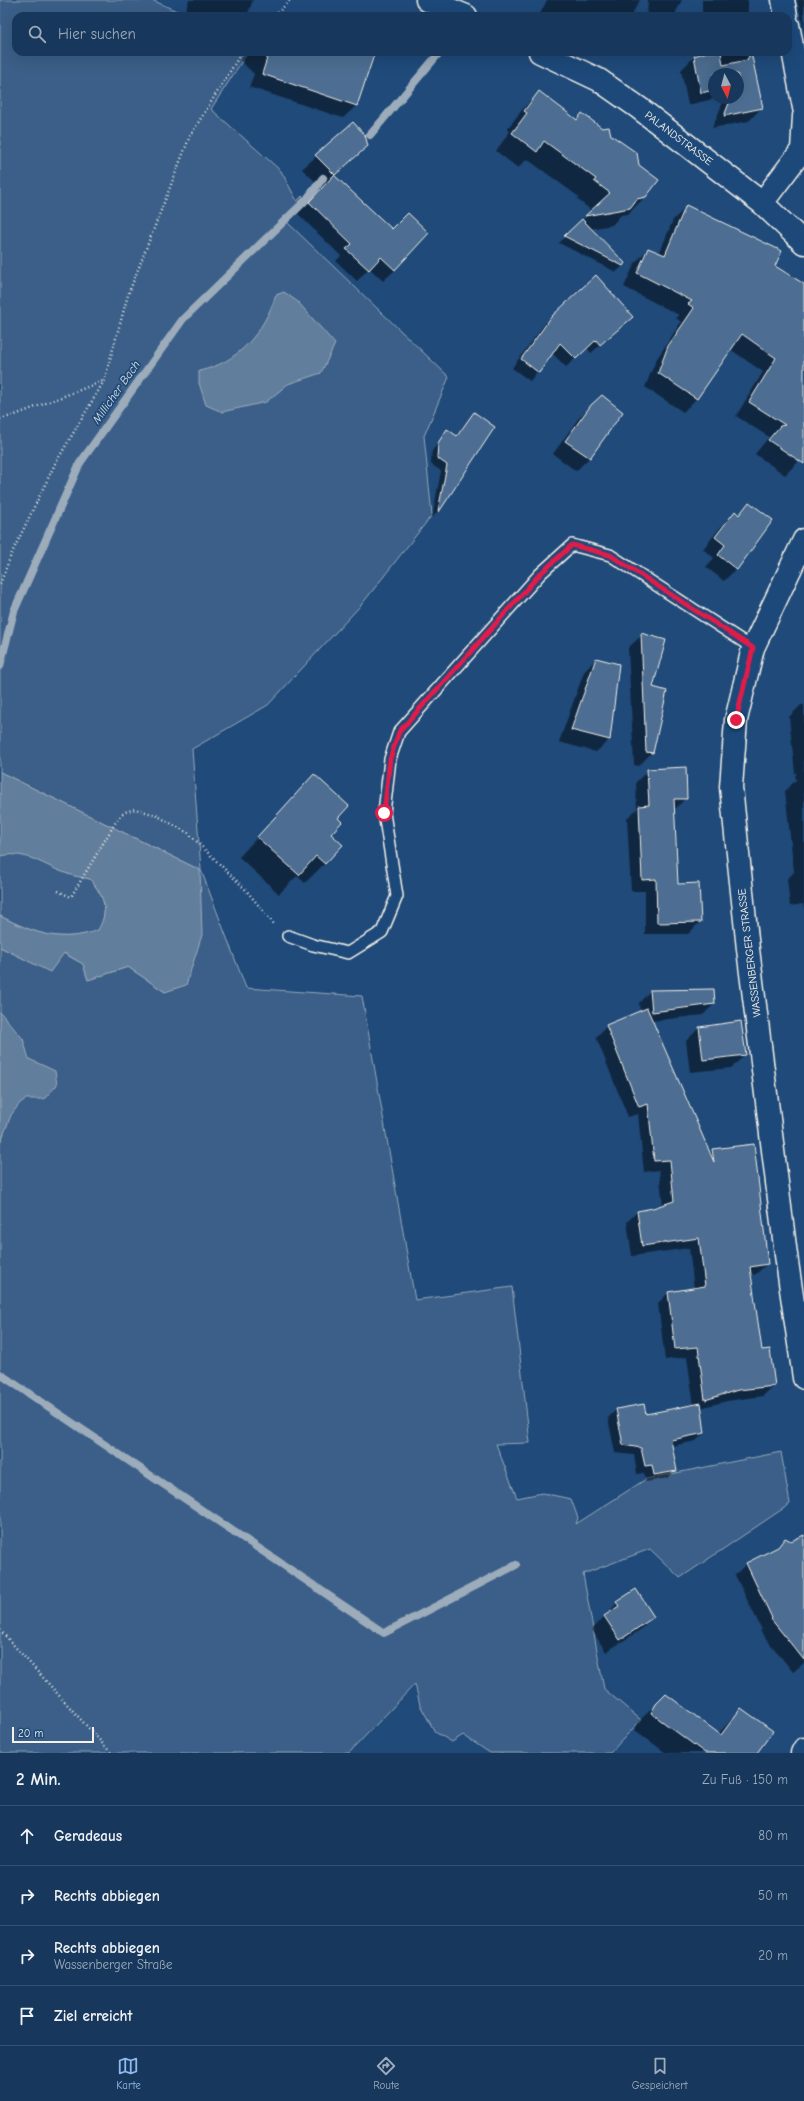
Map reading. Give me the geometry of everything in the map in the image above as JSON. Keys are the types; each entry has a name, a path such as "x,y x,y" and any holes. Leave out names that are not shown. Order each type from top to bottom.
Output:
{"street":[{"path":"427,0 456,12"},
{"path":"782,0 785,12"},
{"path":"792,46 804,108"},
{"name":"PALANDSTRASSE","path":"548,56 599,80 645,113 762,203 804,243"},
{"path":"762,203 802,150 804,116"},
{"name":"WASSENBERGER STRASSE","path":"802,550 753,648 736,720 731,787 748,949 781,1216 804,1378"},
{"path":"802,1753 804,1749"}],"lane":[{"path":"288,936 348,953 382,932 397,896 384,813 390,759 399,732 540,574 572,545 610,555 753,648"}],"path":[{"path":"279,12 290,0"},
{"path":"0,584 11,555 55,464 104,381 128,295 190,136 240,56"},
{"path":"0,419 15,415 104,381"},
{"path":"58,890 71,897 117,820 125,812 135,809 156,815 188,833 245,889 277,928 288,936"},
{"path":"0,1630 111,1753"}],"shaded area":[{"path":"0,0 152,0 179,12 12,12 12,56 245,56 211,109 281,171 297,201 302,196 308,202 287,222 449,377 424,436 432,515 362,604 268,705 192,749 201,870 246,988 362,996 415,1300 512,1287 530,1443 496,1444 517,1498 542,1493 571,1499 578,1518 576,1524 646,1479 781,1452 790,1504 680,1578 650,1549 583,1574 604,1689 641,1720 610,1753 490,1753 463,1735 452,1742 435,1732 420,1705 415,1684 349,1753 0,1753 0,947 50,971 63,953 83,964 88,980 128,967 165,992 200,870 0,772"},
{"path":"284,292 298,302 335,344 321,373 288,384 266,402 222,412 206,405 199,383 199,371 226,361 247,344 264,322 276,295"},
{"path":"0,772 200,870 202,935 186,985 165,992 128,967 88,980 83,964 64,953 50,972 0,947 0,916 36,932 48,935 72,936 98,930 104,916 104,903 99,892 90,879 59,871 27,857 19,855 0,856"},
{"path":"13,853 32,858 68,874 90,879 99,891 104,903 104,915 99,930 72,936 48,935 36,932 0,916 0,856"},
{"path":"0,1012 23,1039 29,1059 55,1071 57,1085 44,1099 26,1099 20,1103 11,1115 0,1144"}],"building":[{"path":"268,56 374,56 357,106 262,74"},
{"path":"694,56 722,56 723,65 747,60 749,56 752,56 763,108 724,116 729,104 744,104 744,68 708,68 708,91 701,93"},
{"path":"539,91 577,120 582,113 602,128 609,127 611,135 637,153 639,165 659,180 646,197 637,199 630,208 585,216 610,193 594,181 596,179 544,141 537,152 512,133 527,113 524,111"},
{"path":"353,122 365,135 368,146 335,175 315,155"},
{"path":"334,175 392,229 408,213 429,233 395,270 381,257 369,270 346,249 352,244 309,202"},
{"path":"686,205 782,251 775,266 804,284 804,464 768,440 780,426 785,425 749,402 776,358 742,334 697,399 658,373 668,346 694,308 688,304 692,301 637,273 648,248 665,255"},
{"path":"582,219 625,263 623,266 564,236"},
{"path":"596,275 633,317 600,345 596,340 576,359 560,343 539,373 521,359 552,316"},
{"path":"602,395 623,412 590,458 565,441 591,405"},
{"path":"474,412 495,427 439,512 447,465 437,458 438,443 447,429 457,436"},
{"path":"749,502 773,520 737,570 718,555 725,545 715,537 735,511 739,515"},
{"path":"641,633 666,640 653,687 667,691 653,753 646,752"},
{"path":"596,658 619,664 610,740 571,730"},
{"path":"686,767 687,799 674,799 678,884 699,883 701,922 657,923 656,879 642,880 639,806 649,805 647,769"},
{"path":"314,774 349,806 338,818 342,822 331,834 343,845 325,864 316,856 299,875 257,837"},
{"path":"714,989 715,1004 652,1012 650,990"},
{"path":"647,1008 714,1162 712,1149 754,1144 768,1264 750,1267 762,1350 770,1349 775,1386 738,1390 705,1400 698,1347 675,1349 668,1292 705,1286 699,1238 642,1246 637,1211 653,1208 674,1201 670,1160 654,1161 648,1104 639,1107 606,1025"},
{"path":"741,1021 746,1055 703,1060 699,1027"},
{"path":"701,1403 705,1433 671,1440 677,1471 654,1475 652,1465 645,1466 641,1448 623,1445 616,1409 644,1404 646,1414"},
{"path":"804,1535 804,1660 771,1619 772,1618 746,1563 778,1547 785,1538 791,1541"},
{"path":"636,1589 654,1617 620,1640 604,1616 619,1606 616,1602"},
{"path":"666,1694 721,1735 741,1708 773,1731 757,1753 705,1753 651,1713 656,1704"}],"waterway":[{"name":"Millicher Bach","path":"370,135 437,56"},
{"name":"Millicher Bach","path":"0,666 14,611 80,463 183,319 307,199 323,178"},
{"path":"0,1374 384,1633 516,1565"}],"route":[{"path":"384,813 390,759 399,732 540,574 572,545 610,555 753,648 736,720"}]}
